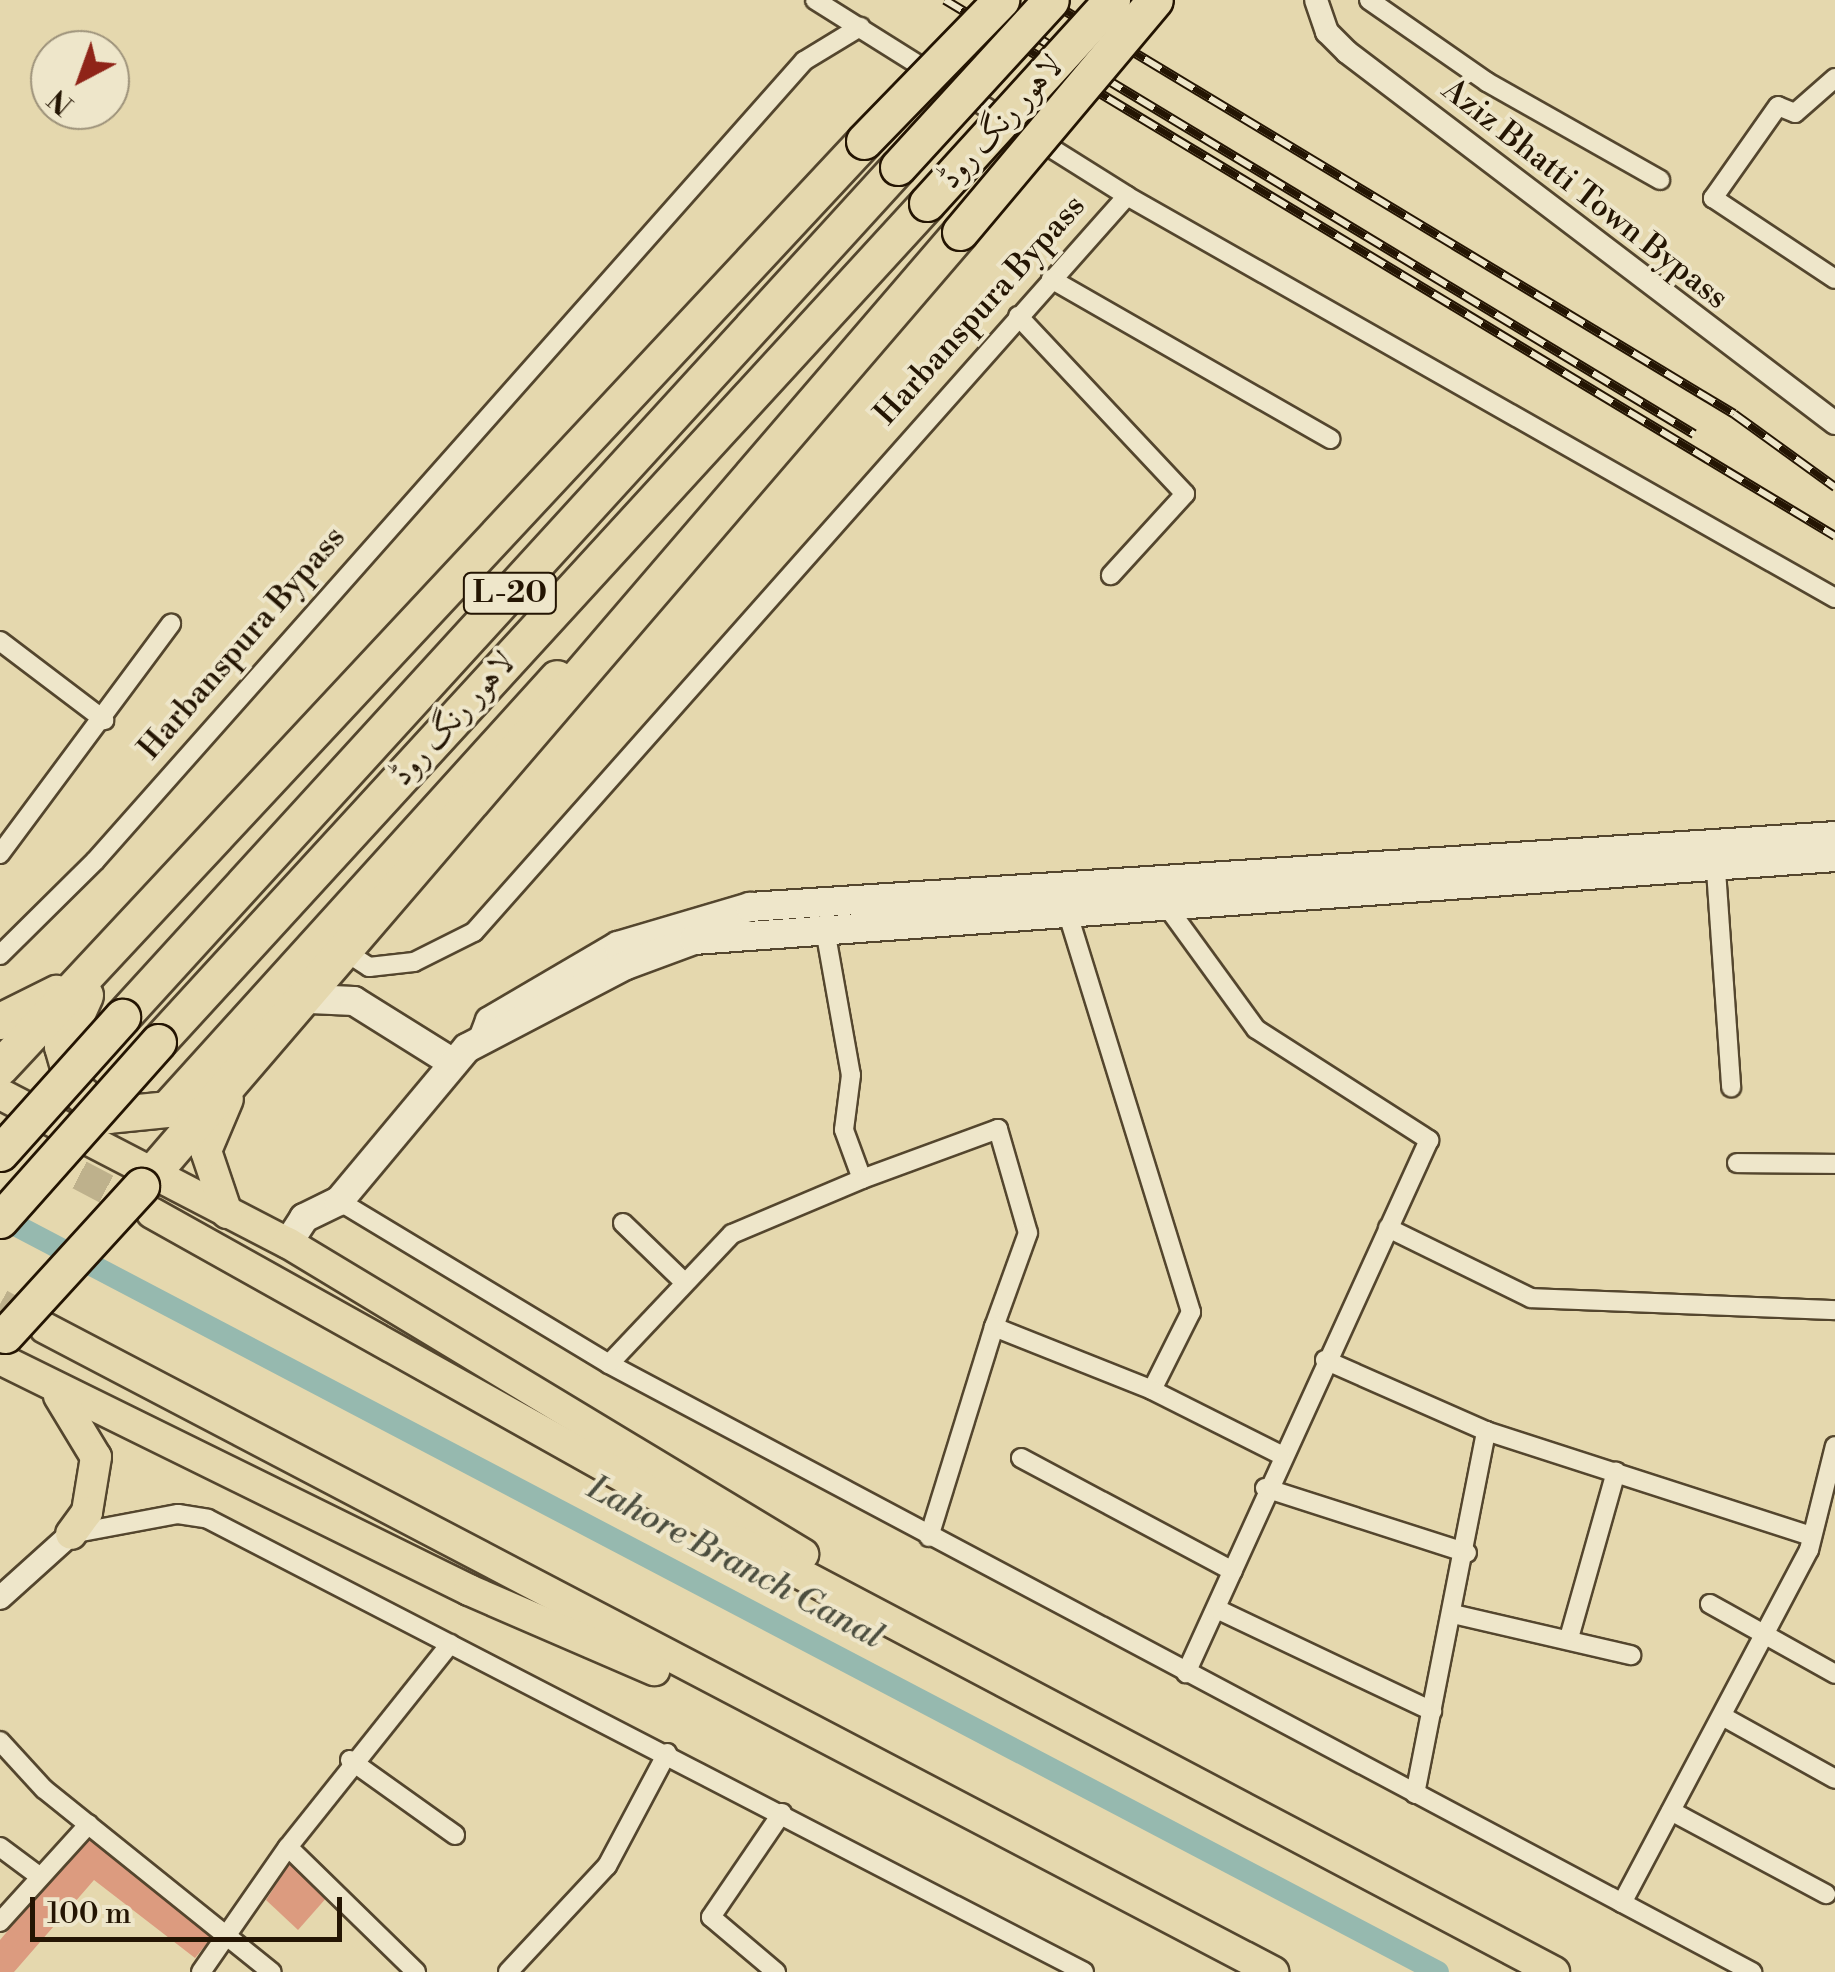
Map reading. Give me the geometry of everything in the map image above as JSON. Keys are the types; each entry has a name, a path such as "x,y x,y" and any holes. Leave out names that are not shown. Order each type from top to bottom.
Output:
{"highway":[{"path":"0,1067 120,944 864,141 1001,0"},
{"name":"لاہور رنگ روڈ","path":"0,1152 1050,0"},
{"name":"لاہور رنگ روڈ","path":"0,1220 158,1042 1112,0"},
{"path":"70,1534 92,1498 96,1456 87,1430 46,1384 2,1345 149,1190 659,580 1155,0"},
{"path":"120,944 66,1024 64,1068 89,1105 148,1117 182,1096 512,721 659,580"},
{"path":"0,1021 39,1006 120,944"},
{"path":"227,1212 206,1152 239,1078"},
{"path":"0,1094 149,1190 1005,1680 1554,1972"},
{"path":"149,1190 227,1212 288,1244 1005,1680"},
{"path":"45,1328 840,1751 1272,1972"},
{"path":"0,1382 46,1384 469,1590 840,1751"}],"main road":[{"path":"1064,903 1148,886 1835,836"},
{"path":"288,1244 304,1218 339,1201 450,1061 483,1039 490,1021 618,946 750,907 822,916 1064,903 1170,907 1716,870 1835,857"},
{"path":"310,999 354,1001 450,1061"}],"street":[{"path":"815,0 1127,196"},
{"name":"Aziz Bhatti Town Bypass","path":"1316,0 1327,32 1347,52 1835,423"},
{"path":"1368,0 1487,82 1660,180"},
{"name":"Harbanspura Bypass","path":"0,955 95,861 804,60 860,26"},
{"path":"1835,78 1795,113 1778,106 1713,198 1835,278"},
{"name":"Harbanspura Bypass","path":"349,954 369,967 414,962 474,932 1127,196 1835,598"},
{"path":"1051,279 1330,439"},
{"path":"1018,316 1185,494 1111,575"},
{"path":"0,854 127,692 122,679 171,624"},
{"path":"0,641 104,720"},
{"path":"1716,870 1730,1087"},
{"path":"1148,886 1170,907 1256,1029 1429,1140 1265,1488 1220,1610 1186,1672"},
{"path":"1064,903 1192,1312 1152,1390"},
{"path":"822,916 851,1076 844,1130 862,1179"},
{"path":"609,1364 682,1280 732,1234 998,1128 1028,1233 994,1327 929,1537"},
{"path":"1737,1163 1835,1164"},
{"path":"339,1201 609,1364 1752,1972"},
{"path":"623,1223 682,1280"},
{"path":"1388,1228 1531,1298 1835,1310"},
{"path":"994,1327 1152,1390 1280,1455"},
{"path":"1326,1360 1486,1430 1812,1536"},
{"path":"1415,1794 1467,1553 1486,1430"},
{"path":"1622,1903 1812,1536 1835,1446"},
{"path":"1021,1458 1233,1571"},
{"path":"1569,1638 1616,1472"},
{"path":"1265,1488 1467,1553"},
{"path":"0,1598 70,1534 178,1514 208,1519 1084,1972"},
{"path":"1710,1604 1835,1674"},
{"path":"1220,1610 1432,1711"},
{"path":"1453,1614 1631,1655"},
{"path":"201,1972 350,1760 450,1644"},
{"path":"1722,1716 1835,1779"},
{"path":"0,1741 89,1824 229,1932 272,1972"},
{"path":"508,1972 607,1866 667,1753"},
{"path":"350,1760 454,1835"},
{"path":"1671,1811 1826,1894"},
{"path":"776,1972 712,1916 782,1813"},
{"path":"0,1922 89,1824"},
{"path":"0,1847 39,1876"},
{"path":"288,1847 416,1972"}],"building":[{"path":"89,1835 217,1931 195,1958 94,1880 14,1972 0,1972 0,1940"},
{"path":"290,1863 328,1896 298,1930 266,1900"}],"waterway":[{"name":"Lahore Branch Canal","path":"0,1217 1438,1972"}],"tunnel":[{"path":"0,1133 148,1211"},
{"path":"0,1304 42,1327"}],"railway":[{"path":"945,0 1835,536"},
{"path":"975,0 1694,434"},
{"path":"1047,0 1734,414 1835,487"}]}
